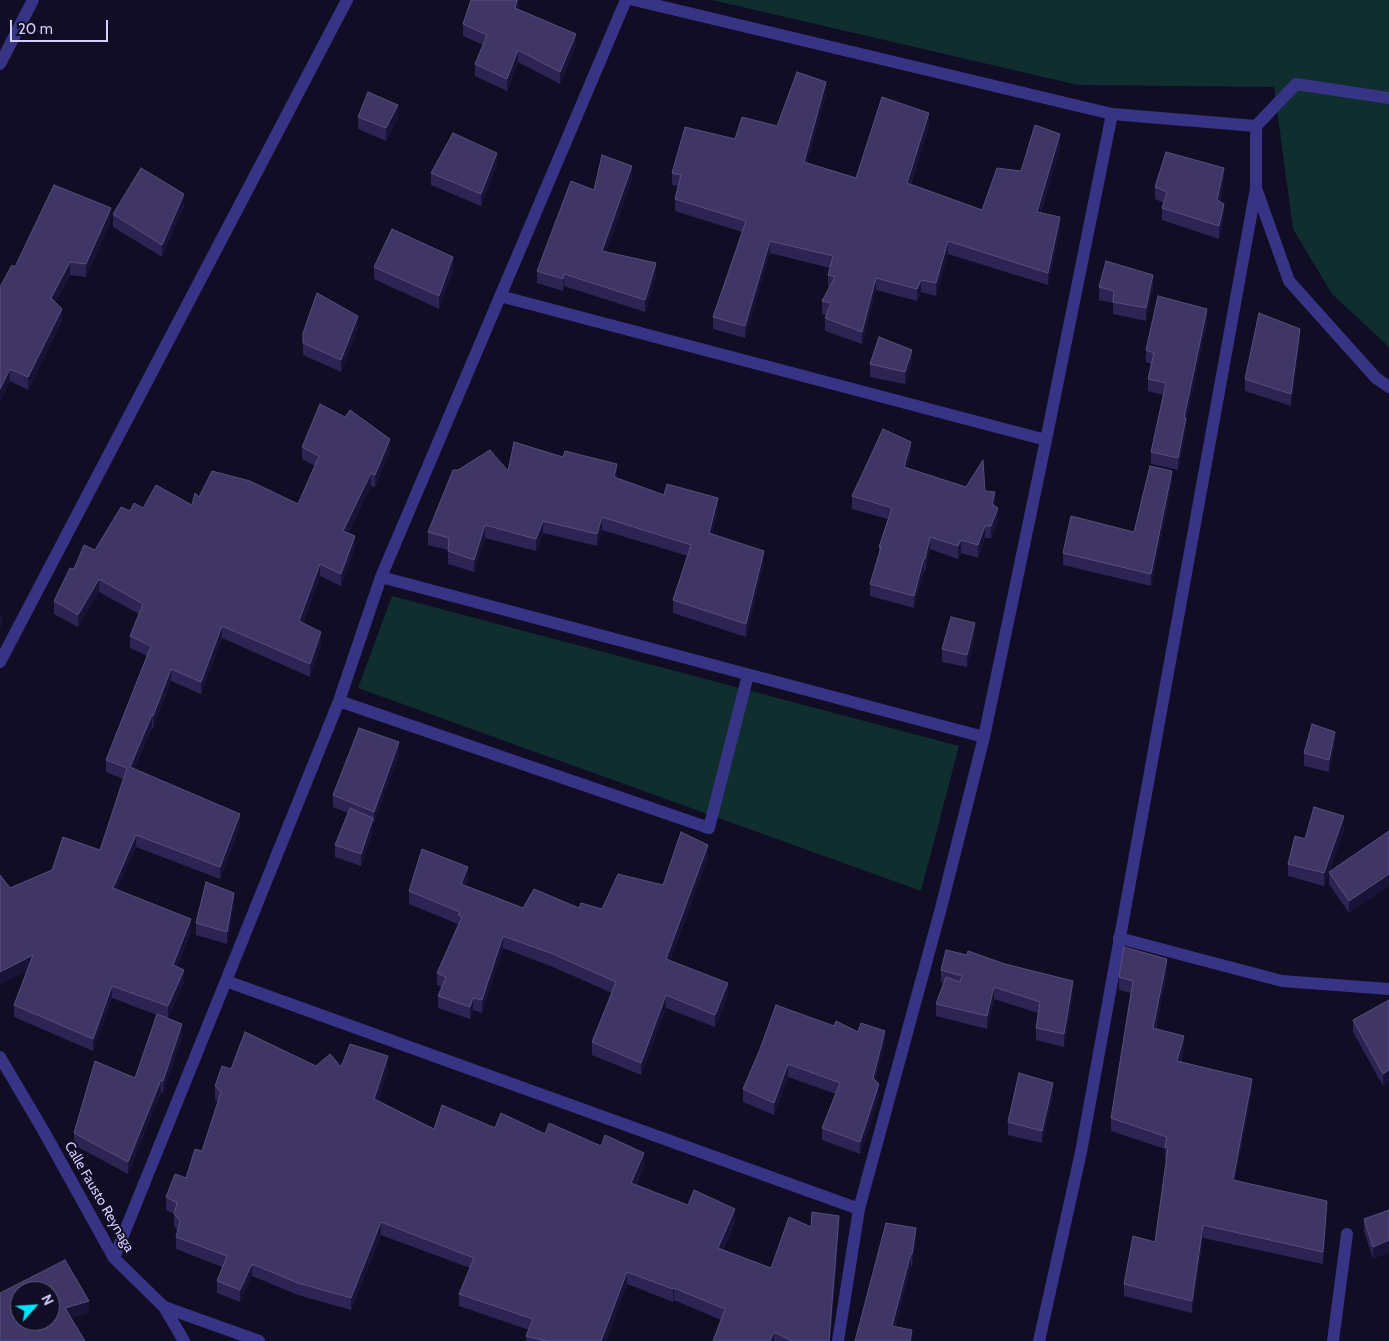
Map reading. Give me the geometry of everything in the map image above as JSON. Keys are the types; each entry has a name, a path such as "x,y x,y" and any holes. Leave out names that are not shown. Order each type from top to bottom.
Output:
{"street":[{"path":"0,64 32,0"},
{"path":"0,662 347,0"},
{"path":"114,1258 339,701 380,577 626,0"},
{"path":"634,0 1112,114 1256,126"},
{"path":"1040,1341 1081,1152 1256,188 1256,126 1296,84 1389,98"},
{"path":"838,1341 859,1209 938,918 984,737 1112,114"},
{"path":"1256,188 1289,281 1376,378 1389,387"},
{"path":"500,296 1046,440"},
{"path":"380,577 984,737"},
{"path":"339,701 709,828 748,675"},
{"path":"1119,938 1282,981 1389,989"},
{"path":"226,981 859,1209"},
{"name":"Calle Fausto Reynaga","path":"0,1057 114,1258 164,1307 259,1341"},
{"path":"1333,1341 1347,1234"},
{"path":"164,1307 184,1341"}],"green space":[{"path":"712,0 1389,0 1389,347 1332,294 1293,229 1274,87 1078,85"},
{"path":"392,596 959,746 921,891 358,688"}],"building":[{"path":"471,0 517,0 515,8 576,34 560,72 518,50 507,79 475,64 487,35 463,24"},
{"path":"797,72 826,82 804,162 856,178 882,97 929,113 907,183 982,210 997,168 1021,171 1035,125 1060,134 1037,212 1060,217 1048,273 948,241 936,283 921,280 917,289 876,278 862,332 825,318 831,303 822,301 835,277 828,275 833,256 770,241 745,326 713,317 746,221 675,199 681,175 672,173 685,127 735,139 742,117 777,126"},
{"path":"368,92 398,105 386,128 358,117"},
{"path":"453,133 497,153 481,194 431,173"},
{"path":"1166,152 1224,168 1217,200 1224,204 1219,226 1162,208 1167,192 1155,187"},
{"path":"602,155 632,166 602,251 656,263 645,300 564,274 563,279 537,271 571,181 594,190"},
{"path":"141,168 184,194 162,245 113,214"},
{"path":"54,185 111,208 86,264 70,262 51,298 62,309 28,377 10,369 0,389 0,287 12,265 15,267"},
{"path":"392,229 453,257 439,296 374,267"},
{"path":"1106,261 1153,275 1146,308 1113,302 1114,291 1099,287"},
{"path":"317,293 358,316 341,360 303,343 303,333"},
{"path":"1158,296 1207,309 1184,418 1186,418 1178,458 1151,452 1166,383 1148,379 1154,353 1146,350"},
{"path":"1259,313 1300,329 1291,394 1245,379"},
{"path":"879,337 912,350 905,372 870,364"},
{"path":"320,404 345,417 350,410 390,439 375,475 371,473 343,531 355,536 341,574 320,564 299,621 321,632 310,664 222,626 201,682 171,669 153,716 130,767 240,814 220,867 136,835 113,888 191,919 173,965 184,970 168,1006 112,986 93,1039 14,1005 33,955 0,972 0,875 10,888 52,870 63,837 100,850 127,768 106,760 151,646 130,636 143,604 99,579 78,615 54,601 70,568 74,569 84,545 95,550 121,507 130,511 134,503 143,508 156,485 192,505 195,493 199,497 212,471 250,481 298,504 319,456 302,447"},
{"path":"883,429 911,442 904,467 966,487 983,460 985,491 995,492 992,504 998,508 991,526 985,526 978,545 961,540 958,546 930,537 914,596 870,584 881,547 879,547 892,508 852,496"},
{"path":"514,442 563,457 565,451 617,464 614,477 664,495 667,484 718,498 709,533 764,551 746,624 673,600 691,545 602,517 597,534 543,521 536,539 485,525 474,560 448,551 449,538 428,532 453,470 458,470 490,450 508,471"},
{"path":"1150,466 1172,471 1151,574 1063,553 1071,516 1134,532"},
{"path":"951,617 975,623 967,655 942,649"},
{"path":"1312,724 1335,732 1329,760 1304,753"},
{"path":"359,728 399,742 374,812 333,795"},
{"path":"1314,807 1344,816 1324,873 1288,864 1295,836 1305,839"},
{"path":"350,808 373,818 361,854 335,845"},
{"path":"1389,831 1389,874 1349,901 1329,872"},
{"path":"681,832 708,845 666,959 728,983 715,1015 666,995 641,1063 592,1042 616,982 553,954 503,936 482,1000 473,998 470,1007 438,996 446,977 437,973 462,917 458,915 460,912 409,891 422,849 468,867 461,884 523,908 534,889 579,908 581,903 602,909 618,874 663,885"},
{"path":"206,882 234,893 227,932 196,923"},
{"path":"1124,947 1167,959 1153,1028 1184,1036 1177,1061 1252,1079 1233,1180 1327,1201 1323,1252 1203,1225 1192,1301 1124,1284 1133,1236 1155,1242 1168,1148 1165,1147 1167,1137 1111,1118 1133,981 1119,977"},
{"path":"946,950 967,955 968,951 1005,964 1073,981 1064,1034 1036,1028 1040,1002 994,987 987,1016 936,1004 946,977 960,982 962,976 941,970"},
{"path":"1389,1000 1389,1070 1383,1074 1353,1020"},
{"path":"776,1005 834,1026 836,1021 858,1032 861,1023 885,1031 873,1078 879,1084 860,1142 822,1128 840,1083 788,1064 774,1103 743,1089"},
{"path":"157,1014 182,1024 163,1081 161,1080 128,1162 74,1133 95,1061 135,1078"},
{"path":"245,1032 316,1066 330,1054 341,1067 350,1044 388,1056 374,1099 434,1129 442,1105 495,1128 501,1113 545,1134 549,1123 601,1146 605,1135 644,1153 631,1183 688,1205 694,1190 735,1209 718,1248 771,1268 789,1217 811,1227 812,1212 839,1216 829,1341 792,1341 774,1332 770,1341 713,1341 725,1309 674,1288 627,1272 601,1341 546,1341 526,1336 533,1319 459,1294 474,1258 381,1222 351,1298 298,1283 252,1264 240,1290 217,1281 227,1256 176,1237 180,1221 174,1214 177,1203 166,1197 175,1174 186,1178 195,1149 202,1151 221,1092 215,1086 222,1066 231,1069"},
{"path":"1019,1073 1053,1083 1042,1131 1008,1122"},
{"path":"1389,1210 1389,1240 1373,1247 1364,1219"},
{"path":"886,1223 916,1228 912,1254 892,1326 912,1330 910,1341 855,1341"},
{"path":"65,1260 89,1301 65,1308 85,1341 0,1341 0,1293 10,1288 10,1331 60,1331 60,1281 24,1281"}]}
